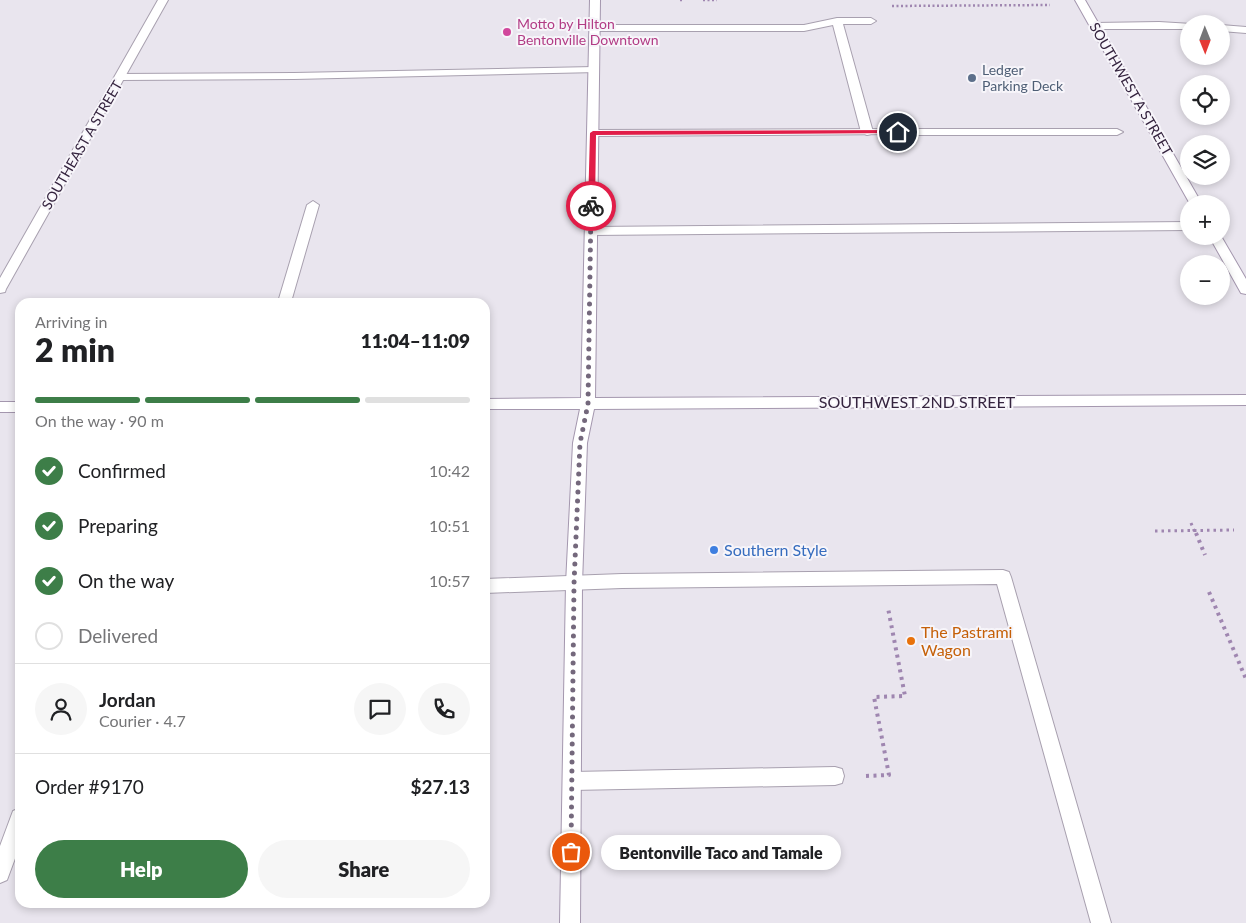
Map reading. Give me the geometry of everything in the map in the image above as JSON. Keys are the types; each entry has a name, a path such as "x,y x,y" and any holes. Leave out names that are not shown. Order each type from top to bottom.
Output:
{"street":[{"name":"SOUTHEAST A STREET","path":"0,289 163,0"},
{"path":"570,923 574,584 580,443 588,404 595,0"},
{"name":"SOUTHWEST A STREET","path":"1080,0 1191,195"},
{"path":"595,28 804,28 838,21 871,21"},
{"path":"838,21 868,132"},
{"path":"1095,26 1160,24 1180,25"},
{"path":"1230,29 1246,30"},
{"path":"120,77 294,76 594,70"},
{"path":"593,133 868,132 896,127 1117,132"},
{"path":"285,298 313,205"},
{"path":"591,232 1180,226"},
{"path":"1220,245 1246,290"},
{"name":"SOUTHWEST 2ND STREET","path":"490,404 1246,400"},
{"path":"0,407 15,407"},
{"path":"490,586 622,581 1003,577 1101,923"},
{"path":"572,781 835,776"},
{"path":"0,873 15,832"}],"path":[{"path":"703,0 717,0"},
{"path":"885,6 1050,5"},
{"path":"1191,523 1205,555"},
{"path":"1155,531 1234,530"},
{"path":"835,776 889,775 874,697 905,696 882,579"},
{"path":"1209,592 1246,678"}],"way so far":[{"path":"571,852 574,584 580,443 588,404 591,206"}],"place":[{"name":"Motto by Hilton Bentonville Downtown","path":"507,32"},
{"name":"Ledger Parking Deck","path":"972,78"},
{"name":"Southern Style","path":"714,550"},
{"name":"The Pastrami Wagon","path":"911,641"},
{"name":"Bentonville Taco and Tamale","path":"571,852"}],"route":[{"path":"591,206 593,133 898,132"}]}
